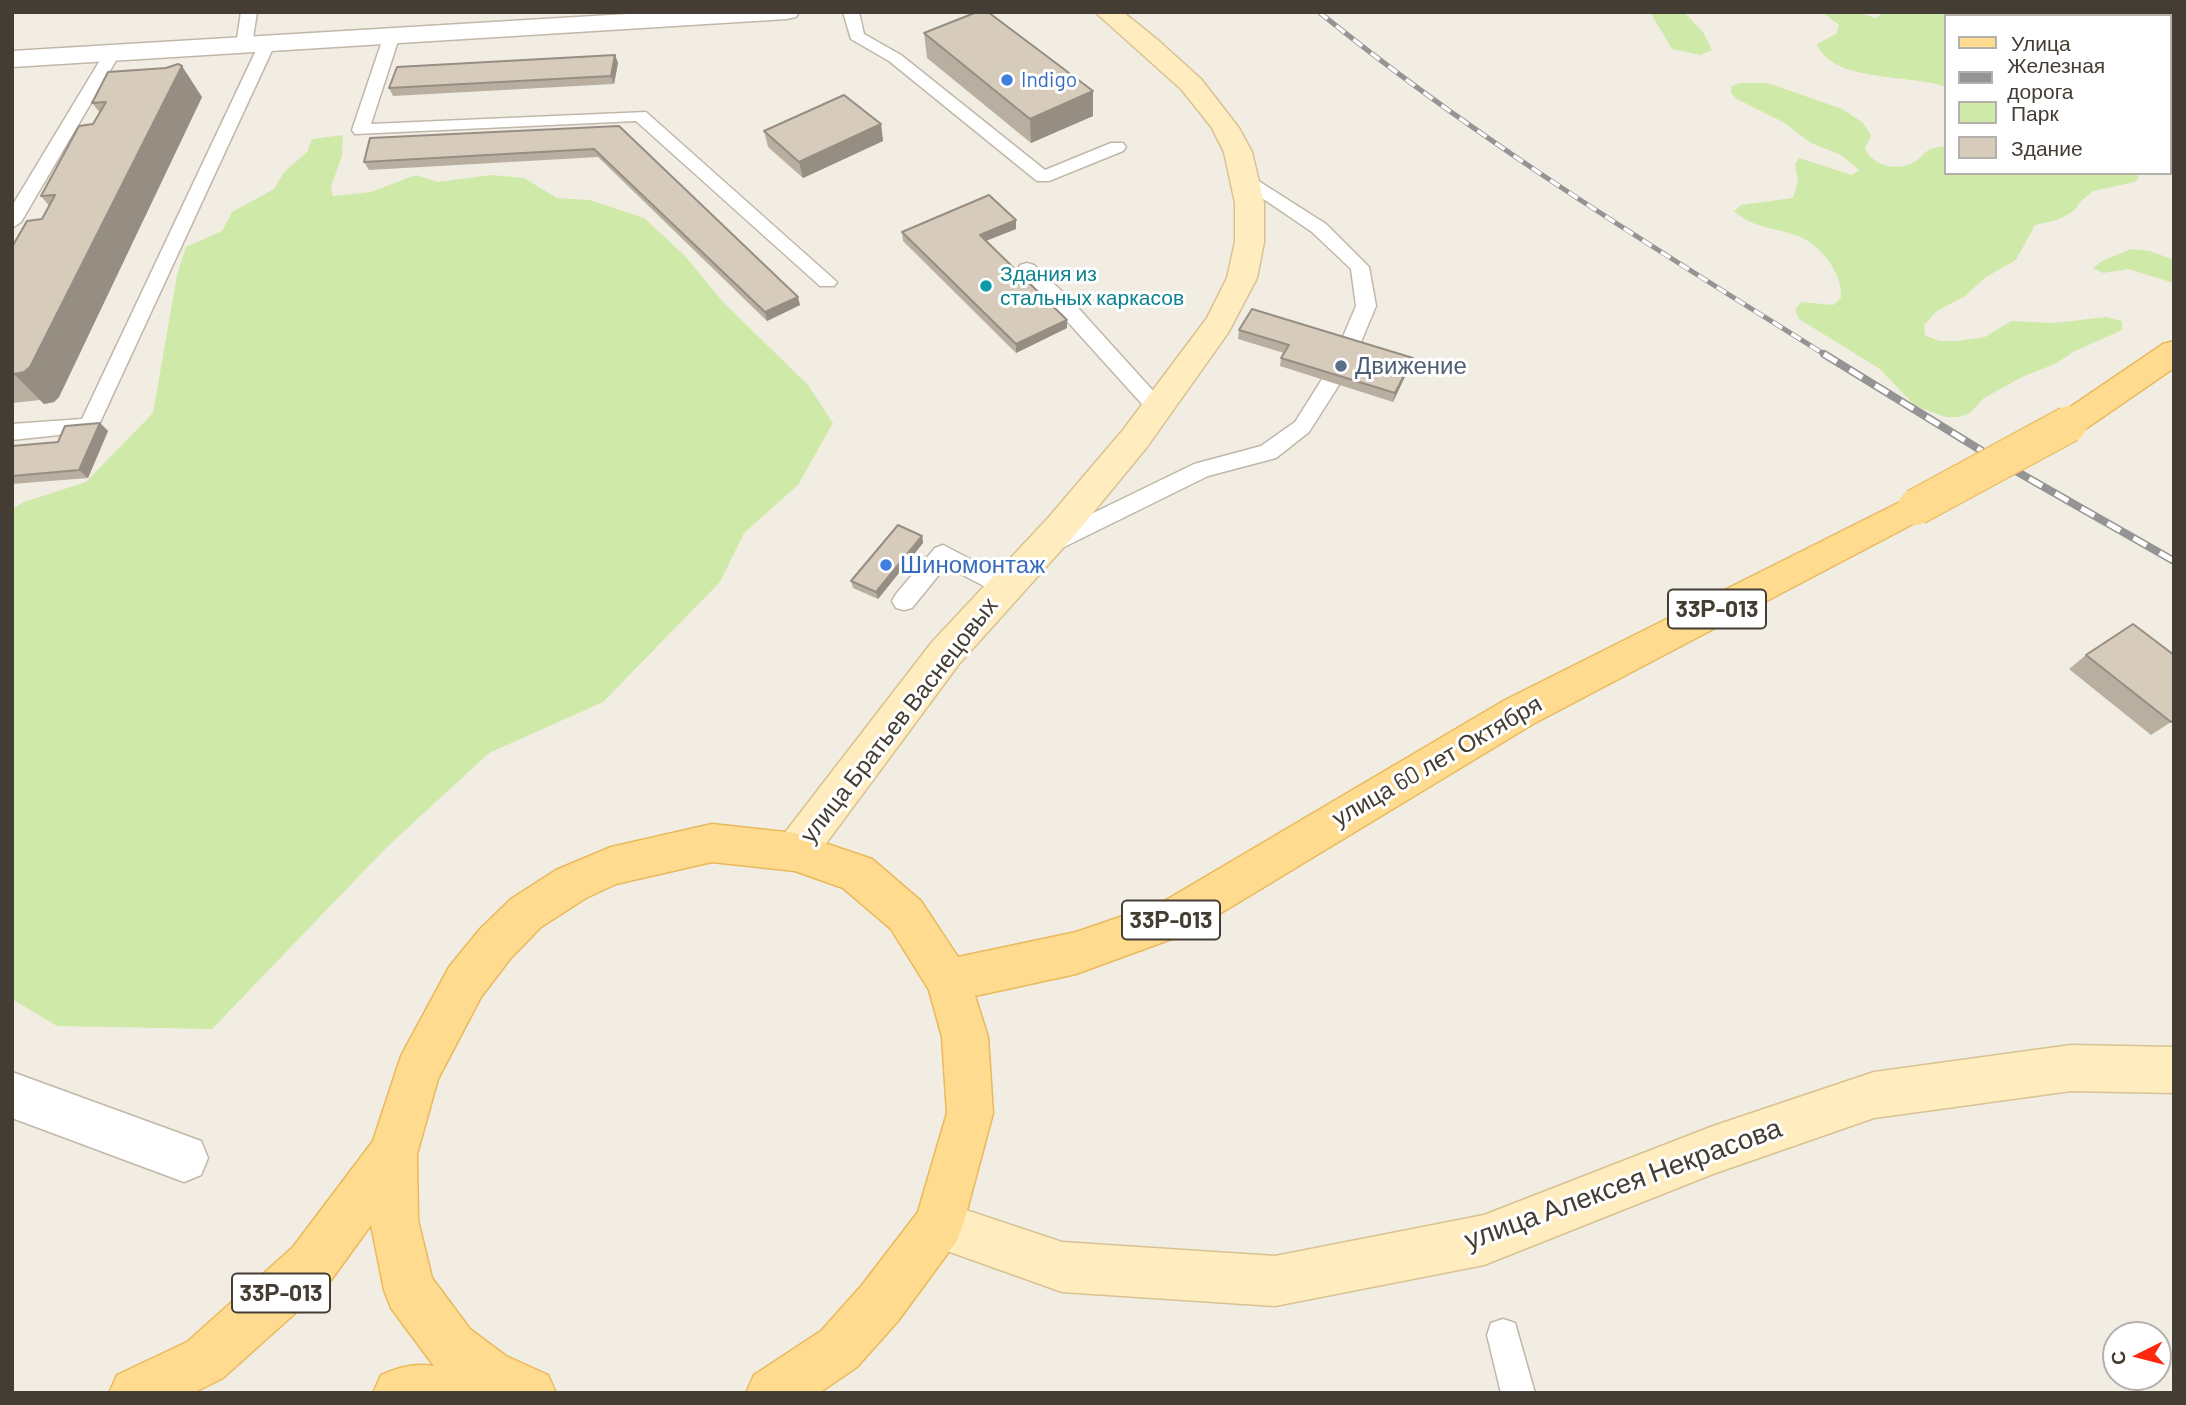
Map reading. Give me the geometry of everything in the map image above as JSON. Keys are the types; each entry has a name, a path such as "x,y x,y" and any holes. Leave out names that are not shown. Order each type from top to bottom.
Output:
{"main road":[{"name":"улица Братьев Васнецовых","path":"795,852 969,625 1043,547 1158,410 1224,315 1242,278 1248,247 1250,214 1237,148 1208,103 1154,50 1107,12"},
{"name":"улица 60 лет Октября","path":"947,981 1076,953 1172,919 1519,712 1916,507 2069,424 2174,352"},
{"path":"530,1393 488,1374 452,1348 410,1290 394,1220 393,1154 417,1072 465,982 495,944 526,913 581,879 611,866 663,852 712,843 795,852 857,873 906,915 947,981 965,1037 970,1113 939,1225 880,1303 839,1349 772,1393"},
{"name":"улица Алексея Некрасова","path":"939,1225 1062,1267 1275,1281 1484,1240 1713,1150 1874,1095 2071,1068 2174,1070"},
{"name":"33Р-013","path":"135,1393 205,1360 312,1265 393,1154"},
{"path":"399,1393 421,1390 445,1393"}],"street":[{"path":"12,59 787,12"},
{"path":"12,1095 184,1158"}],"lane":[{"path":"12,432 89,426 255,45 249,12"},
{"path":"851,12 858,36 895,58 1044,177 1117,147"},
{"path":"391,38 361,130 640,116 827,282"},
{"path":"12,222 113,52"},
{"path":"1043,547 1202,470 1268,452 1302,427 1341,366 1366,306 1360,267 1319,228 1245,179"},
{"path":"1027,269 1064,305 1158,410"},
{"path":"904,601 943,554 1005,587"},
{"path":"1503,1335 1518,1393"}],"green space":[{"path":"1650,12 1684,12 1703,32 1712,50 1700,55 1672,49"},
{"path":"1822,12 1859,12 1875,18 1885,12 1969,12 1944,14 1944,86 1874,75 1838,65 1825,57 1817,44 1836,34 1839,25"},
{"path":"1740,83 1768,83 1842,109 1862,122 1871,135 1865,149 1874,160 1887,166 1909,164 1931,149 1944,146 1944,175 2137,175 2139,177 2135,182 2093,191 2074,211 2057,220 2035,225 2016,260 1986,277 1965,296 1937,311 1924,325 1925,335 1939,341 1985,337 2011,321 2054,323 2106,317 2122,321 2122,330 2073,352 2057,363 2022,377 1984,398 1970,413 1960,417 1946,417 1915,406 1880,369 1799,319 1795,309 1801,302 1833,305 1841,298 1841,288 1834,269 1821,251 1804,239 1756,224 1734,211 1741,205 1793,198 1798,182 1795,165 1799,158 1852,175 1859,170 1841,155 1811,143 1783,122 1737,99 1731,93 1731,86"},
{"path":"343,135 342,156 331,187 333,196 371,192 416,175 437,182 492,175 524,178 557,198 590,200 644,218 685,256 724,303 808,385 833,423 798,485 744,533 720,582 603,702 489,753 387,847 212,1029 57,1026 12,999 12,509 24,502 86,482 153,413 177,275 186,247 222,231 232,212 274,189 284,172 307,152 312,139"},
{"path":"2131,249 2150,251 2174,260 2174,283 2128,269 2103,273 2093,268 2102,261"}],"building":[{"path":"977,12 988,12 1093,91 1030,119 924,33"},
{"path":"615,55 611,76 389,88 397,67"},
{"path":"178,64 182,66 30,367 24,372 14,374 12,247 27,221 42,219 55,195 41,196 79,126 93,124 106,102 92,103 108,72 166,68"},
{"path":"844,95 881,124 799,162 764,131"},
{"path":"619,126 798,297 765,312 594,149 364,162 370,138"},
{"name":"Здания из стальных каркасов","path":"989,195 1016,220 980,235 1067,320 1016,344 902,232"},
{"path":"1252,309 1413,358 1395,393 1281,358 1289,345 1239,330"},
{"path":"100,423 79,470 12,476 12,446 58,442 65,426"},
{"path":"898,525 922,536 876,592 851,581"},
{"path":"2133,624 2174,655 2174,720 2171,722 2086,655"}],"railway":[{"path":"1319,12 1441,105 1567,192 1827,356"},
{"path":"1824,354 2000,462 2174,561"}],"place":[{"name":"Indigo","path":"1007,80"},
{"name":"Здания из стальных каркасов","path":"986,286"},
{"name":"Движение","path":"1341,366"},
{"name":"Шиномонтаж","path":"886,565"}]}
